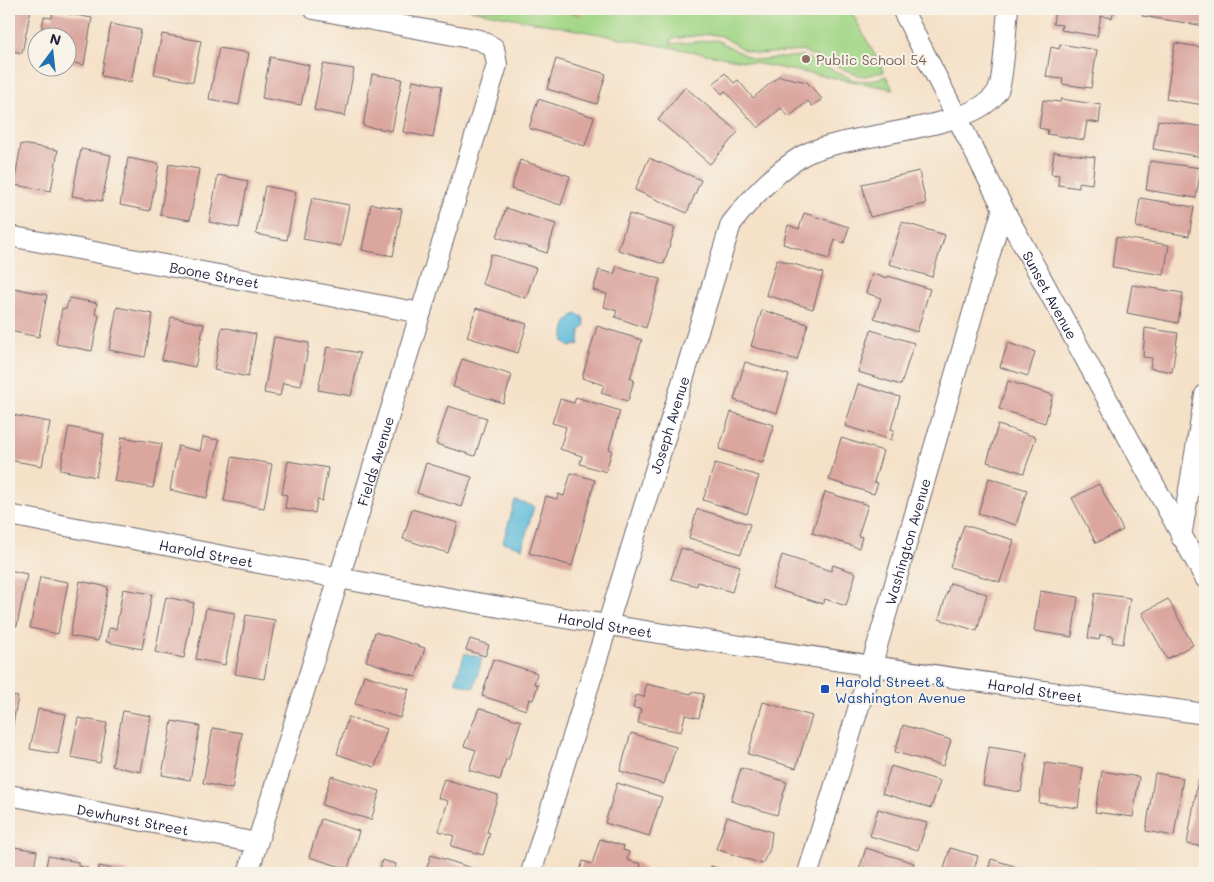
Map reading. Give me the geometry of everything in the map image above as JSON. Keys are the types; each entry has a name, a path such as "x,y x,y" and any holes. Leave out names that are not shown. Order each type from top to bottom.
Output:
{"street":[{"name":"Fields Avenue","path":"248,873 497,65 494,48 480,40 314,9"},
{"name":"Sunset Avenue","path":"902,9 1003,208 1205,578"},
{"name":"Joseph Avenue","path":"531,873 731,224 768,183 803,156 826,147 957,117 978,109 992,99 999,87 1008,9"},
{"name":"Washington Avenue","path":"808,873 871,667 1003,208"},
{"name":"Boone Street","path":"9,236 421,313"},
{"path":"1181,537 1205,395"},
{"name":"Harold Street","path":"9,515 339,578 607,625 871,667 1205,714"},
{"name":"Dewhurst Street","path":"9,795 257,844"}],"green space":[{"name":"Public School 54","path":"555,9 580,15 582,9 850,9 884,72 864,76 857,75 803,51 757,54 744,50 722,36 709,34 672,39 670,44 717,40 754,60 803,56 854,80 870,81 886,76 893,89 470,10"}],"water":[{"path":"576,314 583,317 585,325 580,331 579,344 570,347 564,342 564,330 569,319"},
{"path":"515,501 534,506 522,548 503,542"},
{"path":"465,653 482,658 474,688 455,682"}],"building":[{"path":"9,9 31,9 22,53 9,50"},
{"path":"558,9 582,9 581,15"},
{"path":"1055,9 1114,9 1112,18 1101,16 1097,36 1061,30 1062,25 1053,24"},
{"path":"1143,9 1205,9 1205,26 1142,16"},
{"path":"53,11 92,18 84,65 78,64 78,28 42,28 44,17 52,18"},
{"path":"111,24 141,30 131,82 101,76"},
{"path":"162,34 201,41 193,82 154,74"},
{"path":"1175,43 1205,48 1204,105 1166,99"},
{"path":"1060,44 1097,50 1091,88 1062,84 1063,79 1046,77 1051,47 1059,49"},
{"path":"219,48 249,53 239,105 209,99"},
{"path":"270,57 309,65 301,105 262,98"},
{"path":"556,59 606,74 597,104 547,89"},
{"path":"323,64 354,69 345,116 314,110"},
{"path":"725,73 734,83 738,80 753,98 779,76 807,82 822,99 812,106 808,101 789,117 781,108 758,128 725,91 722,94 713,84"},
{"path":"372,74 402,79 392,131 363,126"},
{"path":"413,80 442,86 433,138 403,132"},
{"path":"685,87 738,132 710,164 658,120"},
{"path":"538,99 594,117 585,146 529,128"},
{"path":"1061,99 1101,105 1099,123 1087,121 1084,140 1047,134 1048,130 1039,128 1043,100 1060,102"},
{"path":"1158,120 1205,127 1203,157 1153,149"},
{"path":"21,144 58,150 51,191 14,185"},
{"path":"81,149 111,155 102,201 72,196"},
{"path":"1054,152 1095,157 1092,184 1079,182 1079,188 1058,185 1059,175 1051,174"},
{"path":"128,158 159,164 150,211 120,205"},
{"path":"649,158 701,180 687,213 635,190"},
{"path":"520,160 570,176 561,205 511,189"},
{"path":"1150,161 1201,168 1196,198 1146,190"},
{"path":"169,164 199,169 190,220 160,215"},
{"path":"919,171 926,204 870,217 862,184"},
{"path":"218,175 248,181 239,228 209,222"},
{"path":"265,186 296,192 287,240 256,234"},
{"path":"312,198 349,205 341,246 303,239"},
{"path":"1140,198 1194,207 1189,236 1136,227"},
{"path":"371,204 402,209 393,256 362,250"},
{"path":"506,208 556,224 547,253 497,237"},
{"path":"804,213 849,227 844,243 835,240 829,259 783,244 788,225 799,229"},
{"path":"629,214 675,228 664,264 618,250"},
{"path":"902,222 945,235 932,277 889,264"},
{"path":"1116,237 1169,245 1164,275 1112,267"},
{"path":"491,254 536,268 526,298 482,284"},
{"path":"777,259 823,273 813,309 766,295"},
{"path":"617,266 660,279 646,328 615,317 617,311 604,307 607,294 593,290 599,270 614,274"},
{"path":"872,274 887,278 888,276 930,289 917,332 874,318 881,298 866,293"},
{"path":"1132,285 1183,293 1178,323 1127,313"},
{"path":"14,288 47,295 39,337 9,331 9,316"},
{"path":"69,298 97,303 95,314 99,315 92,351 56,344 62,308 66,309"},
{"path":"117,307 153,314 145,357 109,350"},
{"path":"476,308 527,324 518,353 467,337"},
{"path":"762,310 808,324 797,360 751,346"},
{"path":"171,317 204,324 195,367 162,360"},
{"path":"597,326 642,340 630,378 634,380 628,401 601,393 604,385 582,378"},
{"path":"222,327 256,334 248,377 214,370"},
{"path":"1145,328 1178,333 1172,372 1150,368 1152,358 1143,357"},
{"path":"871,330 914,343 901,385 858,372"},
{"path":"274,337 309,343 301,386 283,383 280,396 264,393"},
{"path":"1008,343 1035,352 1028,376 1000,367"},
{"path":"327,347 360,353 351,396 318,390"},
{"path":"462,359 512,375 503,403 453,387"},
{"path":"745,362 789,375 777,413 734,400"},
{"path":"1008,381 1053,395 1045,423 999,409"},
{"path":"858,384 900,397 891,429 894,430 891,440 845,426"},
{"path":"576,397 620,411 609,449 612,450 606,472 580,464 582,456 560,449 566,427 552,423 560,399 574,403"},
{"path":"448,406 487,418 475,456 436,444"},
{"path":"731,412 774,425 763,463 719,449"},
{"path":"13,415 50,422 42,466 9,460 9,438"},
{"path":"998,425 1036,437 1024,473 987,462"},
{"path":"69,427 104,434 96,477 60,470"},
{"path":"122,437 162,444 153,488 114,481"},
{"path":"203,437 219,440 207,498 170,490 178,446 200,451"},
{"path":"841,438 883,451 874,482 878,483 874,494 829,480"},
{"path":"232,457 272,464 264,508 224,501"},
{"path":"288,461 328,468 322,501 317,500 315,513 285,508 287,495 282,494"},
{"path":"426,463 472,477 462,507 417,493"},
{"path":"715,463 759,476 747,514 703,500"},
{"path":"571,473 595,480 572,566 529,553 546,496 557,499 558,494 564,496"},
{"path":"989,478 1027,490 1016,525 978,513"},
{"path":"1099,484 1123,530 1096,543 1072,498"},
{"path":"825,492 868,505 858,536 862,537 859,548 812,533"},
{"path":"412,509 458,523 448,553 403,539"},
{"path":"697,509 750,524 741,554 689,538"},
{"path":"964,525 1014,540 1000,582 950,567"},
{"path":"681,548 740,566 732,592 698,582 697,586 671,579"},
{"path":"782,555 831,571 833,565 856,573 846,606 825,599 823,604 772,588"},
{"path":"9,570 27,574 17,626 9,624"},
{"path":"40,577 68,582 58,634 30,628"},
{"path":"80,581 108,587 98,641 70,636"},
{"path":"950,583 987,594 977,631 939,619"},
{"path":"123,589 152,594 142,649 106,642 109,628 116,629"},
{"path":"1040,591 1078,597 1072,637 1034,631"},
{"path":"1095,593 1130,598 1123,644 1112,642 1113,636 1100,635 1099,640 1088,638"},
{"path":"166,597 194,603 184,658 155,652"},
{"path":"1168,599 1193,645 1167,659 1142,613"},
{"path":"206,608 235,613 225,665 196,659"},
{"path":"246,615 275,620 264,679 235,674"},
{"path":"375,632 425,648 416,677 366,661"},
{"path":"470,639 489,645 485,656 466,650"},
{"path":"493,659 537,673 534,684 538,685 533,700 529,699 526,710 482,696"},
{"path":"364,675 409,689 400,718 355,704"},
{"path":"646,684 691,694 692,692 704,694 699,718 685,715 681,732 638,723 641,709 633,708 636,695 644,697"},
{"path":"9,695 18,697 10,739 9,739"},
{"path":"763,702 812,716 796,768 748,754"},
{"path":"479,708 521,721 500,780 469,770 476,750 464,746"},
{"path":"38,709 66,714 58,754 30,749"},
{"path":"123,711 151,716 141,772 112,766"},
{"path":"348,717 387,729 375,767 337,754"},
{"path":"78,718 107,723 100,763 71,757"},
{"path":"172,721 200,726 190,780 162,775"},
{"path":"903,725 951,740 943,766 895,752"},
{"path":"213,728 242,733 232,789 203,783"},
{"path":"631,733 676,747 664,784 620,771"},
{"path":"989,747 1027,753 1021,792 983,786"},
{"path":"1045,763 1083,768 1078,808 1039,803"},
{"path":"891,766 940,781 931,808 882,793"},
{"path":"741,768 787,782 777,815 731,801"},
{"path":"1102,771 1139,777 1133,817 1095,812"},
{"path":"1155,773 1183,778 1174,836 1146,831"},
{"path":"331,776 380,791 371,820 322,805"},
{"path":"444,779 498,795 487,832 490,833 483,855 451,846 454,836 439,831 448,801 438,798"},
{"path":"1198,780 1205,781 1205,847 1187,844"},
{"path":"617,783 662,797 649,836 605,823"},
{"path":"878,809 927,823 918,850 870,836"},
{"path":"727,817 772,832 770,849 762,864 716,849"},
{"path":"321,819 359,831 348,869 309,857"},
{"path":"600,839 624,846 623,850 629,852 627,860 641,864 640,867 644,868 643,873 579,873 583,861 592,864"},
{"path":"9,846 37,851 33,873 9,873"},
{"path":"866,848 914,863 911,873 858,873"},
{"path":"950,848 978,856 973,873 943,873"},
{"path":"431,855 475,869 474,873 425,873"},
{"path":"48,856 78,862 78,866 88,868 87,873 45,873"},
{"path":"991,859 1021,868 1019,873 987,873"},
{"path":"382,860 396,864 394,873 379,873"},
{"path":"99,866 129,872 129,873 98,873"},
{"path":"711,866 733,873 709,873"}],"place":[{"name":"Public School 54","path":"806,59"},
{"name":"Harold Street & Washington Avenue","path":"825,689"}]}
